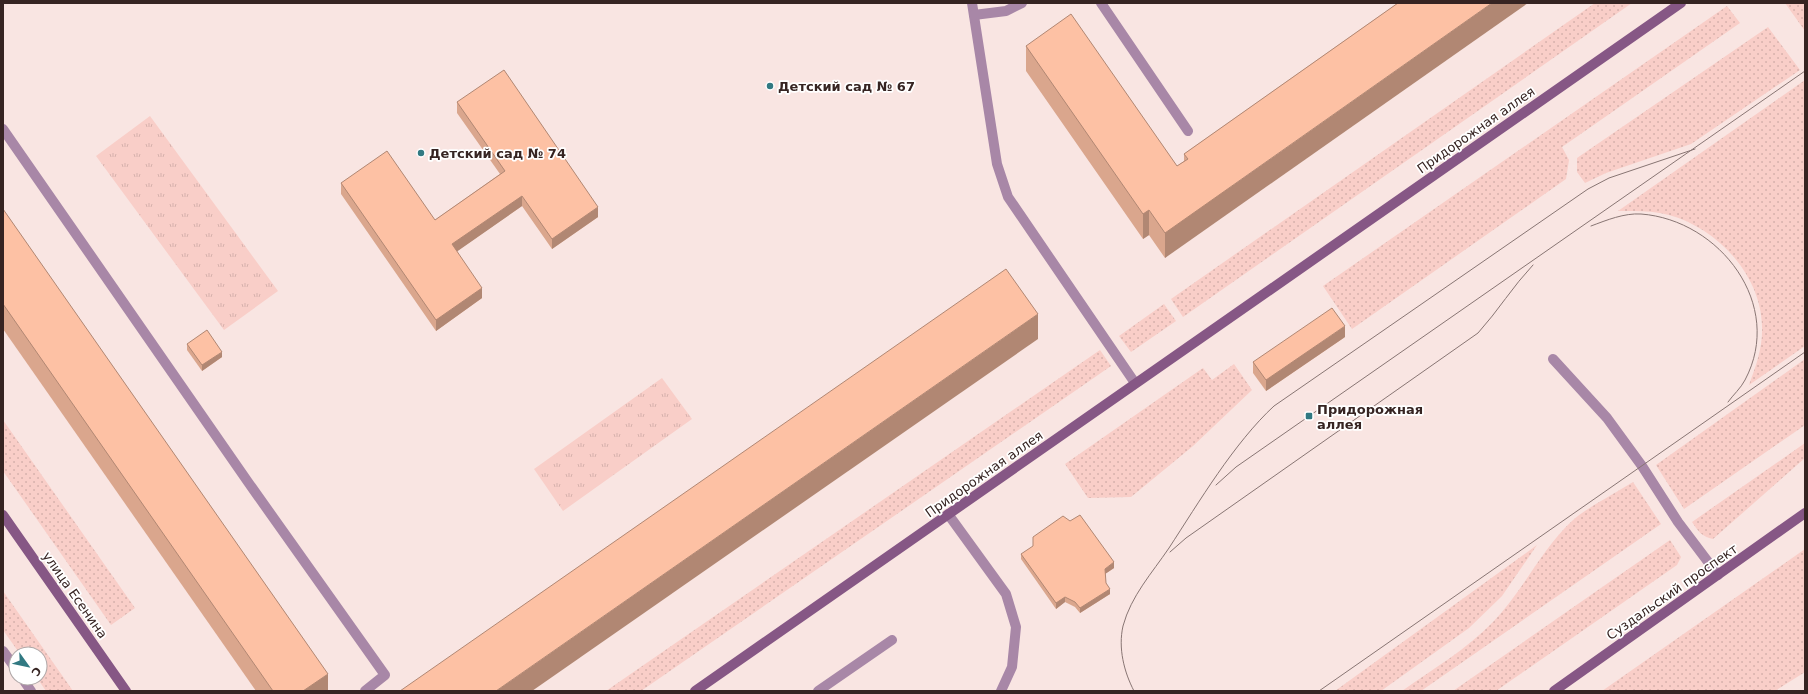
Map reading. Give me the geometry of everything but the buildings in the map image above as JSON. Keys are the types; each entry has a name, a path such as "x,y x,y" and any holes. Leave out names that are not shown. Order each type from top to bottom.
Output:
{"street":[{"name":"Придорожная аллея","path":"695,691 1681,3"},
{"name":"Суздальский проспект","path":"1554,691 1805,513"},
{"name":"улица Есенина","path":"3,515 126,691"}],"lane":[{"path":"972,3 997,164 1008,197 1136,384"},
{"path":"974,15 1006,11 1022,3"},
{"path":"1101,3 1188,131"},
{"path":"3,129 248,482 385,675 365,691"},
{"path":"1553,359 1607,418 1638,461 1678,522 1718,575"},
{"path":"948,514 1006,594 1016,627 1012,667 1001,691"},
{"path":"818,691 892,640"}],"green space":[{"path":"1595,3 1632,3 1183,317 1171,299"},
{"path":"1785,3 1805,3 1805,31"},
{"path":"1727,6 1740,23 1562,147 1569,160 1566,179 1352,329 1323,286"},
{"path":"1768,27 1800,70 1691,144 1606,173 1585,183 1577,172 1577,158"},
{"path":"1805,80 1805,346 1749,385 1760,349 1762,326 1760,307 1754,289 1745,272 1733,256 1719,242 1687,221 1656,212 1618,211"},
{"path":"150,116 278,291 224,330 96,156"},
{"path":"1164,304 1176,321 1131,352 1119,336"},
{"path":"1100,350 1111,366 641,691 606,691"},
{"path":"1805,359 1805,425 1684,509 1656,465"},
{"path":"1234,364 1252,390 1193,446 1131,497 1088,498 1065,464 1203,368 1212,380"},
{"path":"662,378 692,419 563,511 534,469"},
{"path":"3,420 135,608 111,625 3,471"},
{"path":"1805,443 1805,458 1713,539 1706,537 1698,531 1692,522"},
{"path":"1633,482 1661,524 1421,691 1402,691 1461,650 1493,622 1514,597 1561,532 1572,521 1593,506"},
{"path":"1670,540 1681,557 1677,565 1496,691 1453,691"},
{"path":"1537,545 1502,596 1469,628 1381,691 1335,691"},
{"path":"1805,549 1805,672 1775,691 1602,691"},
{"path":"3,591 42,646 14,646 3,630"},
{"path":"48,655 73,691 46,691 43,686 48,686"}],"tram line":[{"path":"1216,485 1236,467 1805,71"},
{"path":"1134,691 1127,676 1121,643 1123,626 1131,605 1231,455 1259,421 1274,406 1588,189 1609,178 1695,149"},
{"path":"1591,226 1616,217 1635,214 1670,220 1696,232 1719,249 1738,271 1751,296 1757,323 1755,352 1745,380 1728,402"},
{"path":"1170,552 1186,538 1478,333 1533,265"},
{"path":"1319,691 1805,352"}],"place":[{"name":"Детский сад № 67","path":"770,86"},
{"name":"Детский сад № 74","path":"421,153"},
{"name":"Придорожная аллея","path":"1309,416"}]}
